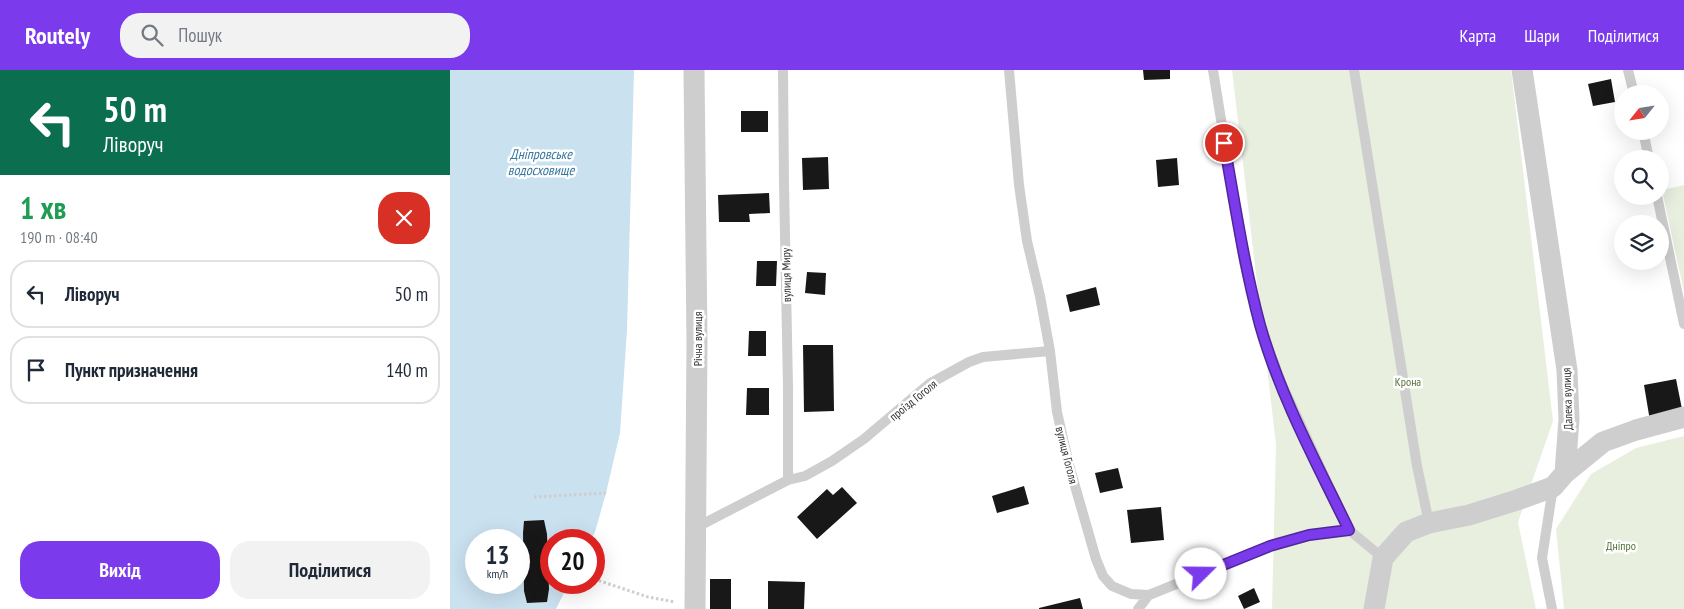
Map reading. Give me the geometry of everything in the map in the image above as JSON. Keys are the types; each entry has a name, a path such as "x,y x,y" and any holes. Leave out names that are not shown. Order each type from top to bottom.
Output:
{"street":[{"name":"Річна вулиця","path":"694,70 697,527 695,607"},
{"name":"Далека вулиця","path":"1522,70 1567,370 1569,419 1559,480"},
{"path":"1374,609 1383,558 1406,532 1429,523 1469,515 1518,500 1559,480 1603,442 1636,430 1684,418"}],"lane":[{"name":"вулиця Миру","path":"783,70 788,480"},
{"name":"вулиця Гоголя","path":"1009,70 1019,185 1027,241 1040,296 1050,351 1057,412 1068,465 1096,559 1103,576 1112,586 1132,594 1149,595"},
{"path":"1213,70 1244,262 1261,327 1280,382 1349,530 1383,558"},
{"path":"1354,70 1416,456 1429,523"},
{"path":"1628,70 1632,85"},
{"path":"1659,205 1684,324"},
{"name":"проїзд Гоголя","path":"697,527 788,480 805,476 832,461 864,439 929,384 969,362 983,358 1050,351"},
{"path":"1552,609 1542,558 1559,480"},
{"path":"1138,609 1149,595 1270,546 1309,535 1349,530"}],"path":[{"path":"534,497 606,493"},
{"path":"605,583 648,597 695,607"}],"green space":[{"name":"Крона","path":"1232,70 1511,70 1553,421 1518,522 1536,609 1272,609 1276,444"},
{"path":"1684,185 1684,292 1669,215 1667,215 1665,205 1669,205 1669,188"},
{"name":"Дніпро","path":"1684,436 1684,609 1564,609 1556,529 1591,474 1636,448"}],"water":[{"name":"Дніпровське водосховище","path":"450,70 634,70 627,330 620,433 596,529 540,529 540,594 564,594 556,609 450,609"}],"building":[{"path":"1143,70 1170,70 1170,79 1144,80"},
{"path":"1611,79 1614,102 1593,106 1588,84"},
{"path":"741,111 768,111 768,132 741,132"},
{"path":"828,157 829,189 803,190 802,158"},
{"path":"1177,158 1179,185 1158,187 1156,160"},
{"path":"769,193 770,213 749,214 750,222 719,222 718,195"},
{"path":"757,261 777,261 776,286 756,286"},
{"path":"807,272 826,273 825,295 805,293"},
{"path":"1096,287 1100,305 1070,312 1066,295"},
{"path":"749,331 766,331 766,356 748,356"},
{"path":"803,345 833,345 834,411 804,412"},
{"path":"1676,379 1683,414 1650,421 1644,385"},
{"path":"747,388 769,388 769,415 746,415"},
{"path":"1118,468 1123,488 1100,493 1095,473"},
{"path":"1024,486 1029,504 997,513 992,496"},
{"path":"842,487 857,503 817,539 797,517 827,489 833,495"},
{"path":"1161,507 1164,540 1131,543 1127,510"},
{"path":"544,520 546,529 540,529 540,594 548,594 547,602 527,603 525,594 530,594 530,529 523,529 524,521"},
{"path":"710,579 731,579 731,609 710,609"},
{"path":"768,581 805,582 804,609 768,609"},
{"path":"1254,588 1260,602 1244,609 1238,596"},
{"path":"1080,598 1083,609 1039,609 1039,608"}],"route":[{"path":"1201,574 1270,546 1309,535 1349,530 1280,382 1261,327 1244,262 1224,143"}]}
